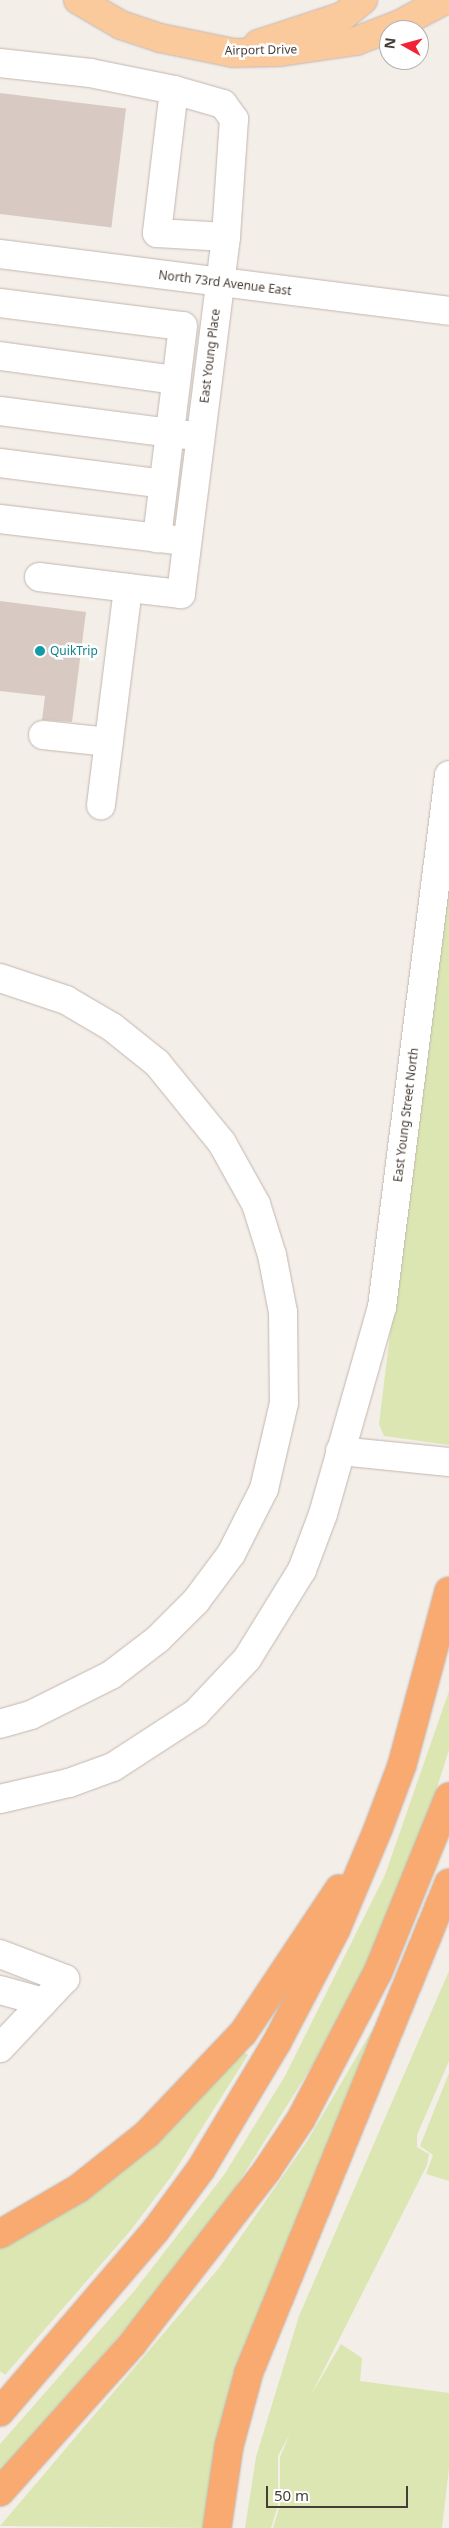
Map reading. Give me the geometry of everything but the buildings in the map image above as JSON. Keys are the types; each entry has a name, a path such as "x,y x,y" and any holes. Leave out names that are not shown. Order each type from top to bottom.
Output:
{"highway":[{"path":"0,2412 156,2230 201,2169 308,1986 378,1829 402,1765 449,1591"},
{"path":"0,2492 133,2342 267,2170 301,2118 378,1972 449,1798"},
{"path":"0,2234 42,2212 113,2163 192,2088 243,2033 378,1829"},
{"path":"217,2528 229,2446 249,2372 449,1883"}],"main road":[{"name":"Airport Drive","path":"78,0 121,25 152,36 234,53 280,52 356,41 444,4"},
{"path":"234,53 343,16 363,0"}],"street":[{"path":"0,63 90,73 174,90 157,233 226,237"},
{"name":"East Young Place","path":"128,588 181,594 199,436 226,237 234,119 223,104 174,90"},
{"name":"North 73rd Avenue East","path":"0,254 449,311"},
{"path":"0,303 213,330"},
{"path":"157,538 183,326"},
{"path":"0,356 176,380"},
{"path":"0,411 199,436"},
{"path":"0,463 164,484"},
{"path":"0,519 188,542"},
{"path":"39,577 128,588 101,805"},
{"path":"43,735 109,742"},
{"name":"East Young Street North","path":"0,1799 69,1783 113,1767 196,1713 223,1686 267,1630 302,1570 340,1451 382,1307 449,775"},
{"path":"0,978 66,1000 112,1027 157,1063 222,1143 256,1204 272,1255 283,1312 284,1404 264,1489 231,1554 196,1601 158,1640 111,1675 31,1715 0,1724"},
{"path":"340,1451 449,1462"},
{"path":"0,1954 65,1979 4,2039"},
{"path":"0,1990 43,2002"}],"green space":[{"path":"449,854 449,1445 384,1436 379,1424"},
{"path":"449,1691 449,1750 416,1853 368,1962 315,2061 227,2201 166,2282 0,2473 0,2444 135,2290 224,2175 285,2076 385,1875"},
{"path":"449,1971 449,2061 417,2135 417,2147 429,2154 427,2165 311,2395 341,2344 362,2358 360,2381 449,2393 449,2468 442,2528 273,2528 280,2505 280,2457 290,2434 278,2456 278,2505 271,2528 245,2528 256,2457 299,2316"},
{"path":"375,2025 380,2030 209,2528 0,2526 219,2268 308,2140"},
{"path":"240,2050 248,2055 173,2174 131,2230 5,2375 0,2371 0,2245"},
{"path":"449,2073 449,2181 426,2174 433,2155 420,2146"}],"place":[{"name":"QuikTrip","path":"40,651"}]}
